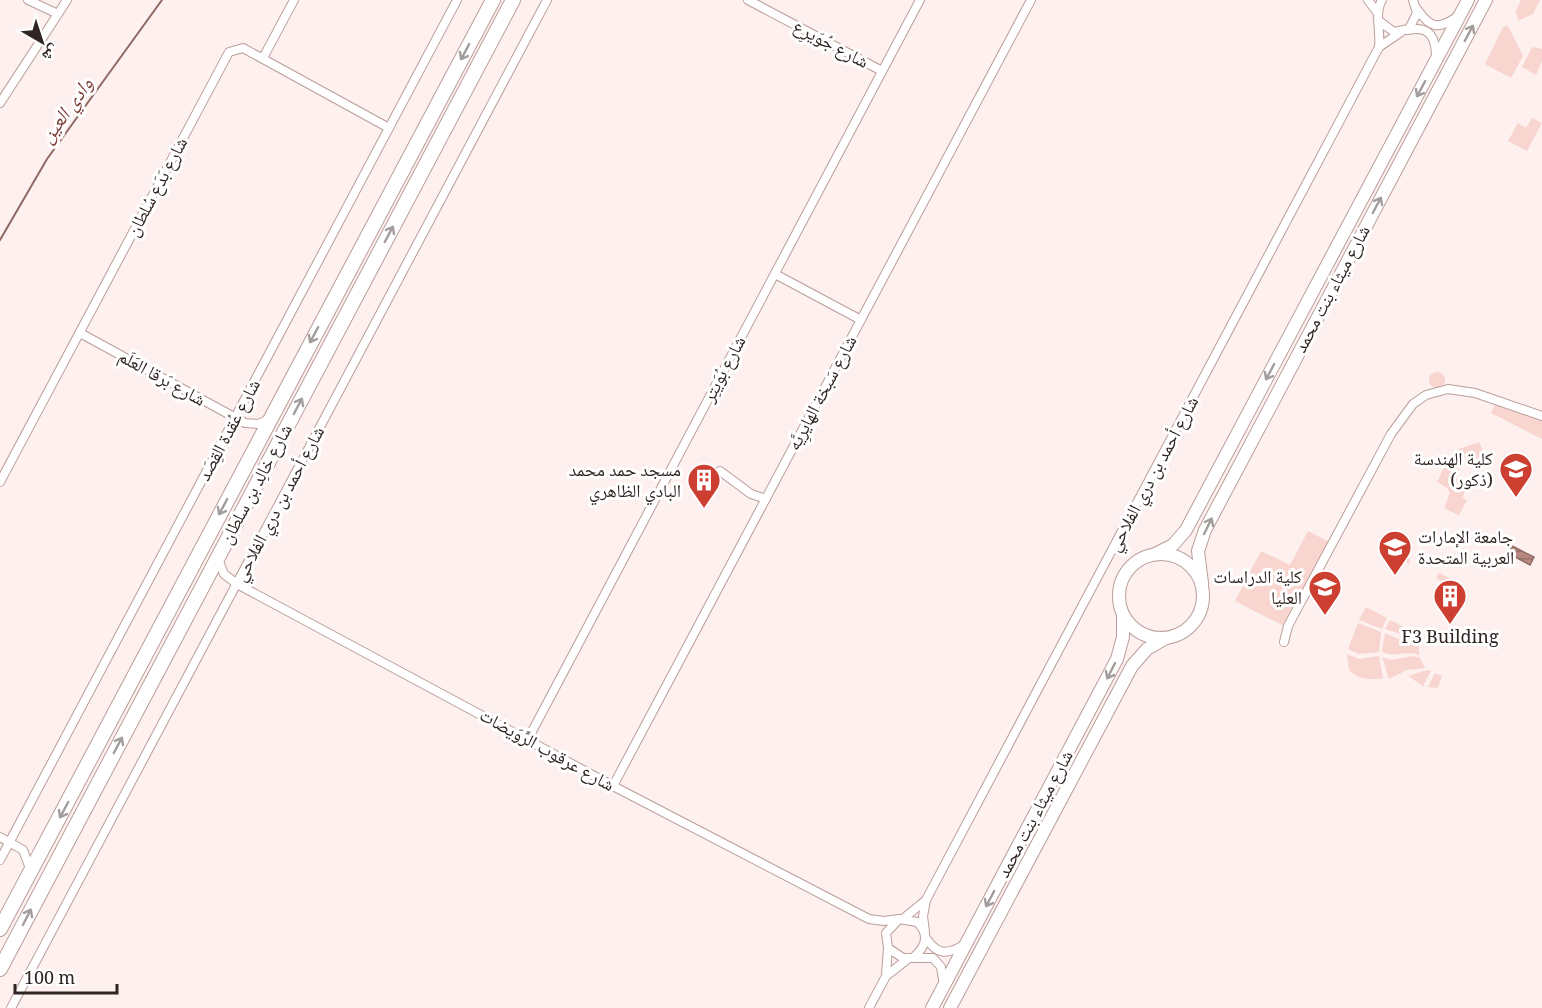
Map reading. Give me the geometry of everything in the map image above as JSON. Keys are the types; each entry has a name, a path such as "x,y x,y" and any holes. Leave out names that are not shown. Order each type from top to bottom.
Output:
{"main road":[{"name":"شارع خالِد بن سلطان","path":"0,929 493,0"},
{"name":"شارع خالِد بن سلطان","path":"0,969 513,0"},
{"name":"شارع ميثاء بنت محمد","path":"1155,554 1173,544 1186,530 1468,0"},
{"name":"شارع ميثاء بنت محمد","path":"1202,583 1198,551 1205,530 1486,0"},
{"path":"330,345 335,320 369,252 363,244"},
{"path":"1155,554 1170,554 1184,560 1195,570 1202,583 1203,602 1195,621 1179,634 1166,638 1144,635 1132,627 1123,615 1119,596 1124,576 1137,561 1155,554"},
{"path":"142,700 137,698 135,691 170,620 176,597"},
{"name":"شارع ميثاء بنت محمد","path":"932,1008 1117,659 1123,637 1123,615"},
{"name":"شارع ميثاء بنت محمد","path":"950,1008 1132,666 1147,649 1166,638"}],"street":[{"path":"28,0 58,14"},
{"path":"0,103 67,0"},
{"path":"263,58 294,0"},
{"name":"شارع عُقدة القِصَد","path":"0,860 457,0"},
{"name":"شارع أحمد بن دري الفلاحي","path":"11,1008 547,0"},
{"name":"شارع جُوَيرِع","path":"748,0 882,71"},
{"name":"شارع بُوَيتِر","path":"528,739 920,0"},
{"name":"شارع سَبخة الهايرِيَّه","path":"613,786 1031,0"},
{"path":"1368,0 1390,31 1419,28 1431,33 1436,45 1436,60"},
{"path":"1378,16 1382,0"},
{"path":"1403,31 1415,22 1415,3"},
{"path":"1415,3 1425,21 1434,26 1444,26 1460,15"},
{"name":"شارع أحمد بن دري الفلاحي","path":"1378,16 1379,47"},
{"name":"شارع أحمد بن دري الفلاحي","path":"925,935 923,916 926,900 1379,47 1403,31"},
{"name":"شارع بَدَع سُلطان","path":"0,482 224,58 232,50 240,48 263,58 389,128"},
{"path":"775,274 861,320"},
{"name":"شارع بَرقا العَلَم","path":"80,333 245,423"},
{"path":"1284,642 1288,626 1379,457 1402,416 1413,404 1426,394 1448,389 1485,396 1542,416"},
{"path":"245,423 258,424 270,419"},
{"path":"245,423 253,435 254,448"},
{"path":"720,471 751,494 766,499"},
{"path":"204,583 227,578 221,570 218,555"},
{"name":"شارع عرقوب الرِّوَيضات","path":"227,578 613,786 869,919 884,921 902,919"},
{"path":"0,837 23,850 31,871"},
{"path":"23,850 36,848 47,842"},
{"name":"شارع أحمد بن دري الفلاحي","path":"902,919 926,900"},
{"name":"شارع عرقوب الرِّوَيضات","path":"869,919 887,944"},
{"path":"886,976 889,927 902,919 917,922 933,949 943,953 953,951 967,943"},
{"path":"869,1008 886,976 921,950 925,935"},
{"path":"887,944 897,956 927,957 938,962 944,986"}],"shaded area":[{"path":"1521,0 1540,0 1533,14 1518,21 1516,11"},
{"path":"1508,26 1523,56 1511,78 1485,64 1503,27"},
{"path":"1532,47 1542,49 1542,61 1536,75 1522,67"},
{"path":"1532,118 1542,123 1527,151 1508,141 1518,123 1526,128"},
{"path":"1437,372 1445,380 1437,388 1429,380"},
{"path":"1495,405 1542,420 1542,439 1491,413"},
{"path":"1479,442 1484,453 1473,464 1456,450"},
{"path":"1451,454 1463,461 1455,477 1469,484 1462,498 1467,500 1459,515 1444,508 1450,493 1447,488 1437,482"},
{"path":"1308,531 1329,542 1284,626 1235,601 1261,551 1290,565"},
{"path":"1378,542 1400,552 1409,553 1410,564 1378,546"},
{"path":"1512,546 1534,557 1530,565 1508,553"},
{"path":"1439,573 1461,584 1458,590 1436,578"},
{"path":"1366,607 1387,618 1382,629 1359,620"},
{"path":"1390,620 1422,636 1420,640 1385,629"},
{"path":"1358,623 1381,632 1379,652 1359,654 1348,649"},
{"path":"1385,633 1407,643 1419,644 1419,655 1382,652"},
{"path":"1347,654 1359,659 1379,656 1383,678 1357,676 1349,670"},
{"path":"1413,656 1420,658 1425,668 1407,670 1389,679 1382,657 1391,660"},
{"path":"1431,671 1423,686 1408,676"},
{"path":"1435,673 1442,676 1438,688 1428,687"}],"waterway":[{"name":"وادي العين","path":"0,240 47,159 162,0"}],"place":[{"name":"كلية الهندسة (ذكور)","path":"1516,498"},
{"name":"مسجد حمد محمد البادي الظاهري","path":"704,509"},
{"name":"جامعة الإمارات العربية المتحدة","path":"1395,576"},
{"name":"كلية الدراسات العليا","path":"1325,616"},
{"name":"F3 Building","path":"1450,625"}]}
